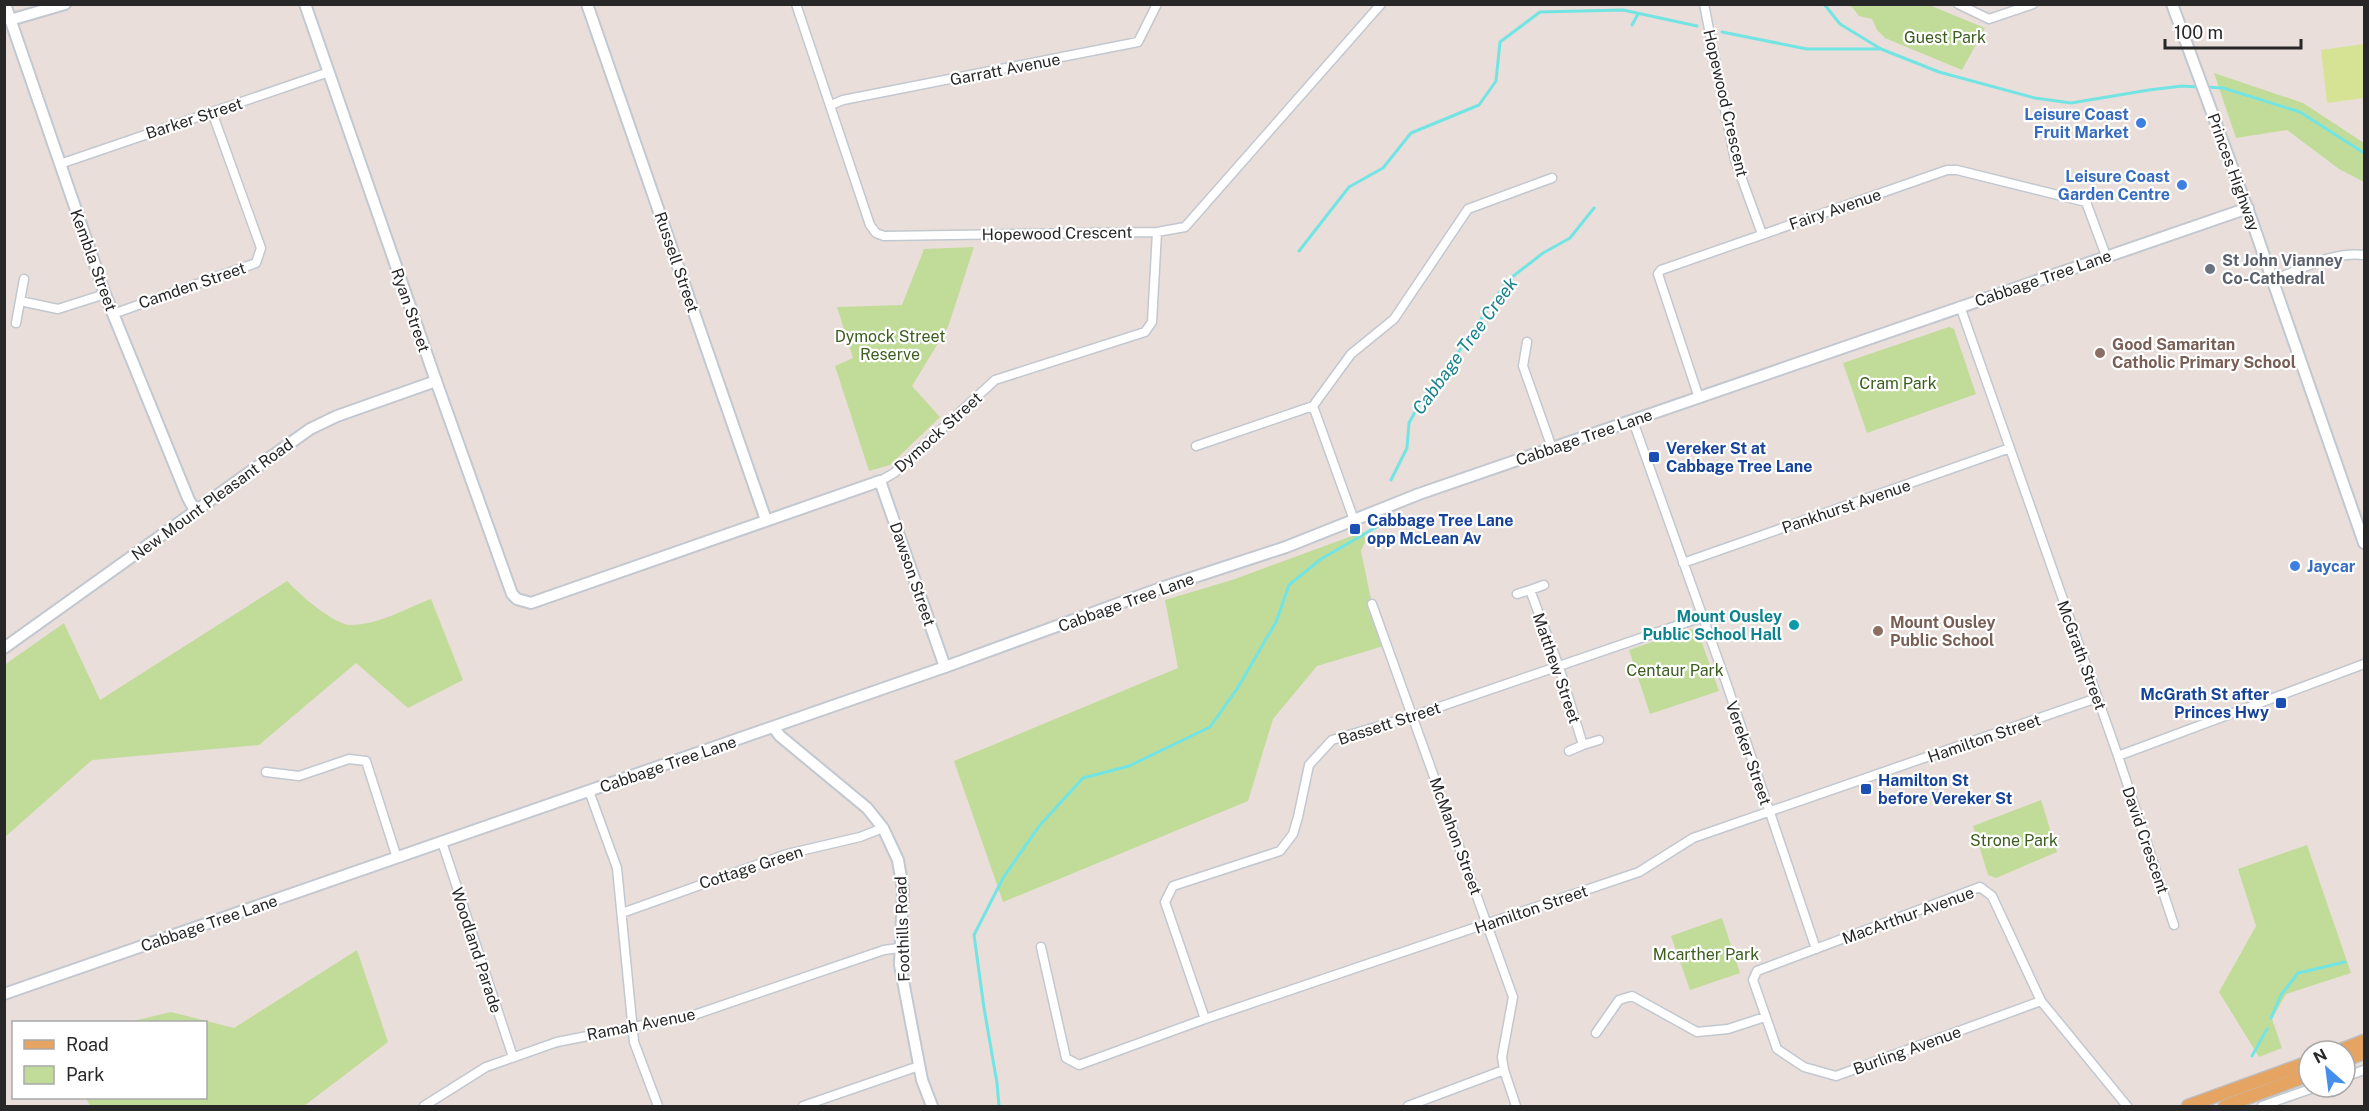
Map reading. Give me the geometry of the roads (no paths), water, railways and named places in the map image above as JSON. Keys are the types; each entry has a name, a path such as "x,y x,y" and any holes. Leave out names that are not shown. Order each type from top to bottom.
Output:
{"main road":[{"name":"Kembla Street","path":"5,4 7,20 105,294 195,511"},
{"path":"7,20 65,4"},
{"name":"Ryan Street","path":"305,4 512,594 517,600 531,603"},
{"name":"Russell Street","path":"587,4 766,520"},
{"name":"Princes Highway","path":"2172,4 2248,208 2364,543"},
{"name":"Cabbage Tree Lane","path":"4,994 774,728 1161,588 1286,547 1419,494 2248,208"},
{"name":"New Mount Pleasant Road","path":"4,648 310,429 337,416 436,381"},
{"name":"Dymock Street","path":"531,603 880,481"},
{"name":"Dawson Street","path":"880,481 945,667"},
{"name":"Foothills Road","path":"774,728 780,736 867,808 883,828 898,860 903,890 900,965 919,1066 932,1107"},
{"path":"2188,1107 2297,1066"},
{"path":"2225,1107 2297,1079"}],"street":[{"name":"Hopewood Crescent","path":"796,4 870,225 876,233 884,236 1157,232 1185,227 1381,4"},
{"name":"Garratt Avenue","path":"831,105 843,100 1138,42 1157,4"},
{"name":"Hopewood Crescent","path":"1704,4 1735,160 1762,234"},
{"path":"1958,4 1989,20 2033,4"},
{"name":"Barker Street","path":"60,164 329,72"},
{"name":"Camden Street","path":"113,314 256,263 261,248 212,112"},
{"name":"Fairy Avenue","path":"1699,398 1658,279 1659,272 1762,234 1947,170 1957,170 2086,202 2106,256"},
{"path":"1196,446 1313,406 1351,354 1394,319 1468,209 1552,178"},
{"name":"Dymock Street","path":"880,481 894,473 995,380 1145,332 1152,322 1157,232"},
{"path":"2273,280 2332,257 2351,254 2364,255"},
{"path":"15,323 24,279"},
{"path":"20,301 58,309 105,294"},
{"name":"McGrath Street","path":"1960,306 2118,756"},
{"path":"1527,342 1523,366 1552,448"},
{"path":"1313,406 1354,520"},
{"name":"Vereker Street","path":"1633,421 1816,949"},
{"name":"Pankhurst Avenue","path":"1683,563 2010,448"},
{"name":"Matthew Street","path":"1517,594 1544,585"},
{"name":"Matthew Street","path":"1530,590 1559,667 1583,746"},
{"name":"McMahon Street","path":"1372,604 1512,997 1502,1058 1516,1107"},
{"name":"Bassett Street","path":"1205,1019 1165,902 1173,886 1280,850 1293,834 1309,765 1332,740 1413,716 1702,617"},
{"path":"2118,756 2364,664"},
{"name":"Hamilton Street","path":"1041,947 1066,1058 1079,1065 1205,1019 1639,872 1693,838 2097,698"},
{"name":"Matthew Street","path":"1569,751 1599,740"},
{"name":"David Crescent","path":"2118,756 2174,925"},
{"path":"266,772 298,776 350,759 366,761 397,858"},
{"path":"590,791 617,868 634,1042 658,1107"},
{"name":"Cottage Green","path":"622,913 787,854 860,837 883,828"},
{"name":"Woodland Parade","path":"442,842 513,1058"},
{"name":"MacArthur Avenue","path":"1816,949 1980,887 1992,896 2041,1001"},
{"name":"Ramah Avenue","path":"424,1107 486,1067 570,1037 694,1015 884,950 900,948"},
{"name":"Burling Avenue","path":"1816,949 1757,971 1753,980 1777,1049 1804,1067 1836,1076 2041,1001"},
{"path":"1596,1033 1619,1000 1632,996 1697,1032 1728,1029 1765,1017"},
{"path":"2041,1001 2126,1106"},
{"path":"802,1107 919,1066"},
{"path":"1408,1107 1504,1070"},
{"path":"2262,1107 2297,1094"}],"waterway":[{"name":"Cabbage Tree Creek","path":"1824,4 1840,24 1881,49 1939,72 2035,98 2071,103 2149,90 2182,86 2199,87"},
{"path":"1299,251 1349,187 1383,168 1411,133 1479,105 1496,81 1500,42 1540,12 1623,10 1697,26"},
{"name":"Cabbage Tree Creek","path":"1632,25 1638,14"},
{"path":"1722,32 1807,49 1879,49"},
{"name":"Cabbage Tree Creek","path":"2205,87 2223,88 2300,112 2364,153"},
{"name":"Cabbage Tree Creek","path":"1391,480 1407,448 1409,423 1423,397 1451,363 1507,281 1543,253 1570,238 1594,208"},
{"name":"Cabbage Tree Creek","path":"999,1106 974,935 1003,878 1040,825 1083,778 1129,766 1210,727 1237,689 1276,622 1289,585 1321,559 1380,525"},
{"path":"2271,1018 2281,995 2298,973 2345,962"},
{"path":"2252,1056 2267,1029"}],"place":[{"name":"Leisure Coast Fruit Market","path":"2141,123"},
{"name":"Leisure Coast Garden Centre","path":"2182,185"},
{"name":"St John Vianney Co-Cathedral","path":"2210,269"},
{"name":"Good Samaritan Catholic Primary School","path":"2100,353"},
{"name":"Vereker St at Cabbage Tree Lane","path":"1654,457"},
{"name":"Cabbage Tree Lane opp McLean Av","path":"1355,529"},
{"name":"Jaycar","path":"2295,566"},
{"name":"Mount Ousley Public School Hall","path":"1794,625"},
{"name":"Mount Ousley Public School","path":"1878,631"},
{"name":"McGrath St after Princes Hwy","path":"2281,703"},
{"name":"Hamilton St before Vereker St","path":"1866,789"}],"park label":[{"name":"Guest Park","path":"1945,37"},
{"name":"Dymock Street Reserve","path":"890,345"},
{"name":"Cram Park","path":"1898,383"},
{"name":"Centaur Park","path":"1675,670"},
{"name":"Strone Park","path":"2014,840"},
{"name":"Mcarther Park","path":"1706,954"}]}
